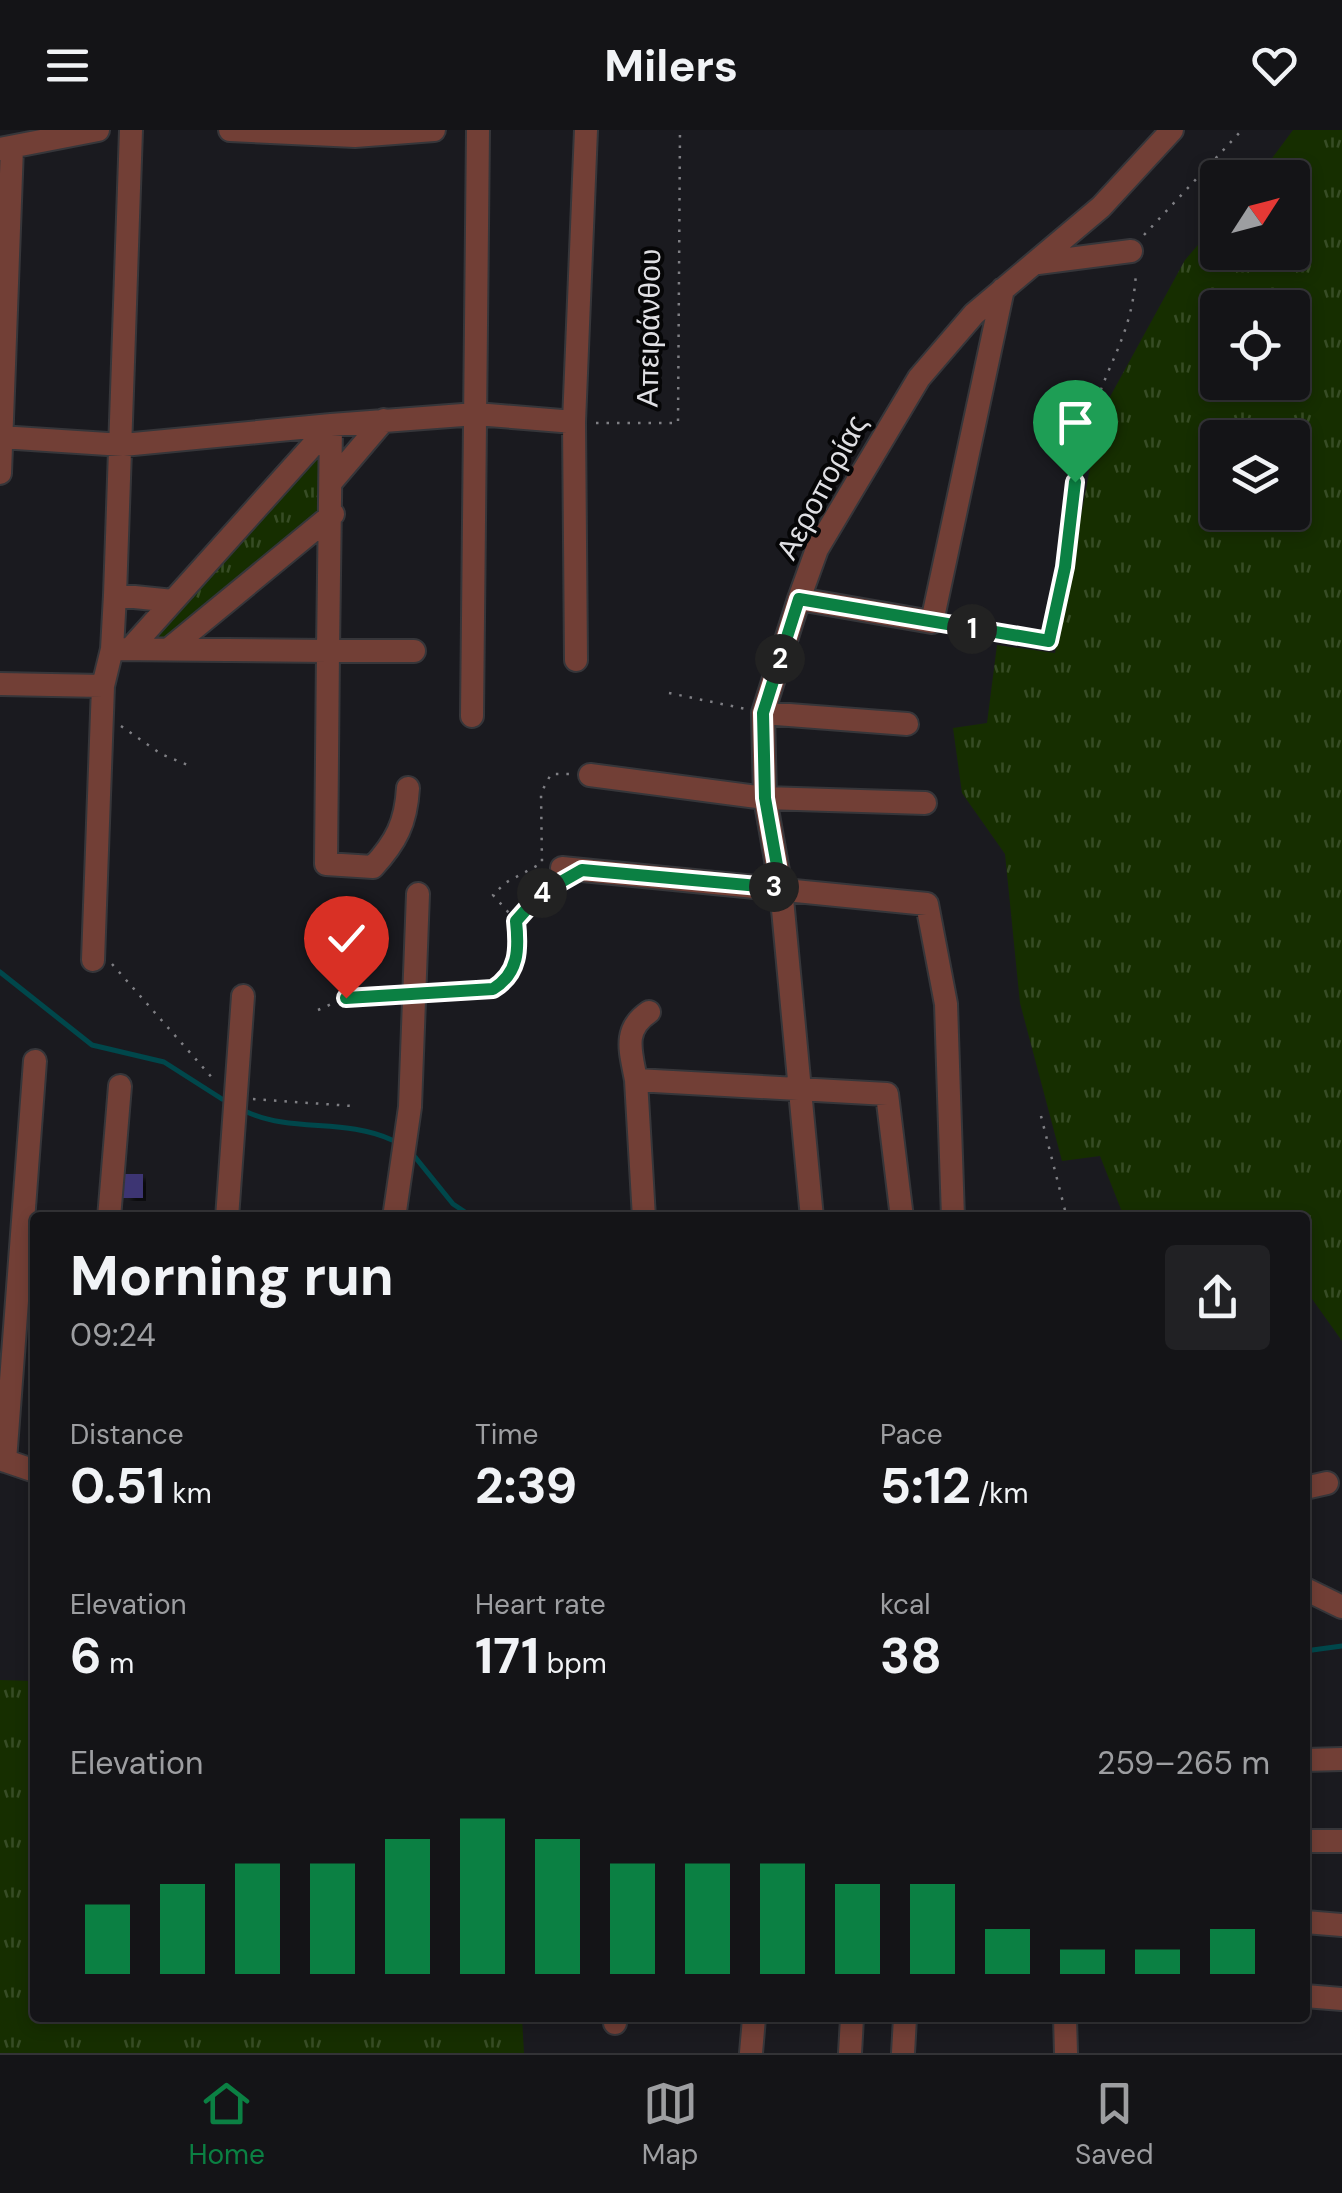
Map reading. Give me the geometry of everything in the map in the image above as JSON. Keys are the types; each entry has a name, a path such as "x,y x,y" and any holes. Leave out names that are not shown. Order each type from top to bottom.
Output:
{"street":[{"path":"121,649 115,596 132,130"},
{"path":"230,130 342,136 434,130"},
{"path":"472,716 478,130"},
{"path":"576,660 574,422 586,130"},
{"name":"Αεροπορίας","path":"812,1212 781,888 765,798 763,713 799,599 816,549 918,378 962,326 1101,207 1172,130"},
{"path":"0,473 6,148 84,131"},
{"path":"1038,263 1130,251"},
{"path":"799,599 932,622 1003,289"},
{"path":"1,437 123,445 476,414 574,422"},
{"path":"333,480 384,420"},
{"path":"93,952 103,697 121,649 172,600 331,425"},
{"path":"331,425 333,514 326,864 373,868 392,846 406,818 408,788"},
{"path":"287,429 293,467"},
{"path":"169,649 333,514"},
{"path":"115,596 172,600"},
{"path":"219,608 220,650"},
{"path":"121,649 414,651"},
{"path":"0,684 103,697"},
{"path":"763,713 906,724"},
{"path":"590,775 765,798 925,803"},
{"path":"572,869 927,904 946,1004 953,1212"},
{"path":"395,1212 410,1107 418,894"},
{"path":"227,1212 243,996"},
{"path":"644,1212 636,1080 628,1040 636,1021 648,1012"},
{"path":"30,1469 3,1460 36,1061"},
{"path":"636,1080 888,1094 901,1212"},
{"path":"110,1212 120,1086"},
{"path":"1310,1591 1342,1607"},
{"path":"1310,1760 1342,1760"},
{"path":"1310,1841 1342,1842"},
{"path":"1310,1922 1342,1925"},
{"path":"1310,1997 1342,2000"},
{"path":"751,2053 754,2022"},
{"path":"850,2053 852,2022"},
{"path":"903,2053 904,2022"},
{"path":"1065,2022 1066,2053"}],"path":[{"name":"Απειράνθου","path":"574,422 678,423 680,130"},
{"path":"932,622 1049,641 1065,567 1075,482 1093,410 1134,313 1136,272 1130,251 1242,130"},
{"path":"669,693 763,713"},
{"path":"103,697 140,742 190,766"},
{"path":"318,1010 346,998 474,994 507,981 516,964 516,921 494,896 506,883 542,863 542,786 551,774 590,775"},
{"path":"516,921 540,894 572,869"},
{"path":"93,952 227,1092 257,1100 352,1106"},
{"path":"1041,1116 1065,1212"}],"green space":[{"path":"1293,130 1342,130 1342,1341 1310,1296 1310,1212 1122,1212 1100,1156 1062,1161 1020,1003 1005,854 962,793 953,728 987,723 997,645 1055,653 1100,415 1185,260 1200,243 1200,270 1310,270 1310,160 1271,160"},
{"path":"326,440 326,510 167,642 146,642"},
{"path":"0,1680 30,1681 30,2022 522,2022 524,2053 0,2053"}],"building":[{"path":"123,1174 143,1174 143,1198 122,1198"}],"waterway":[{"path":"0,972 92,1045 164,1062 222,1099"},
{"path":"247,1112 282,1122 356,1129 392,1140"},
{"path":"415,1157 453,1204 465,1212"},
{"path":"1310,1650 1342,1646"}],"route":[{"path":"346,998 474,994 493,989 507,981 516,964 516,921 540,894 582,870 781,888 765,798 763,713 799,599 1049,641 1065,567 1075,482"}]}
